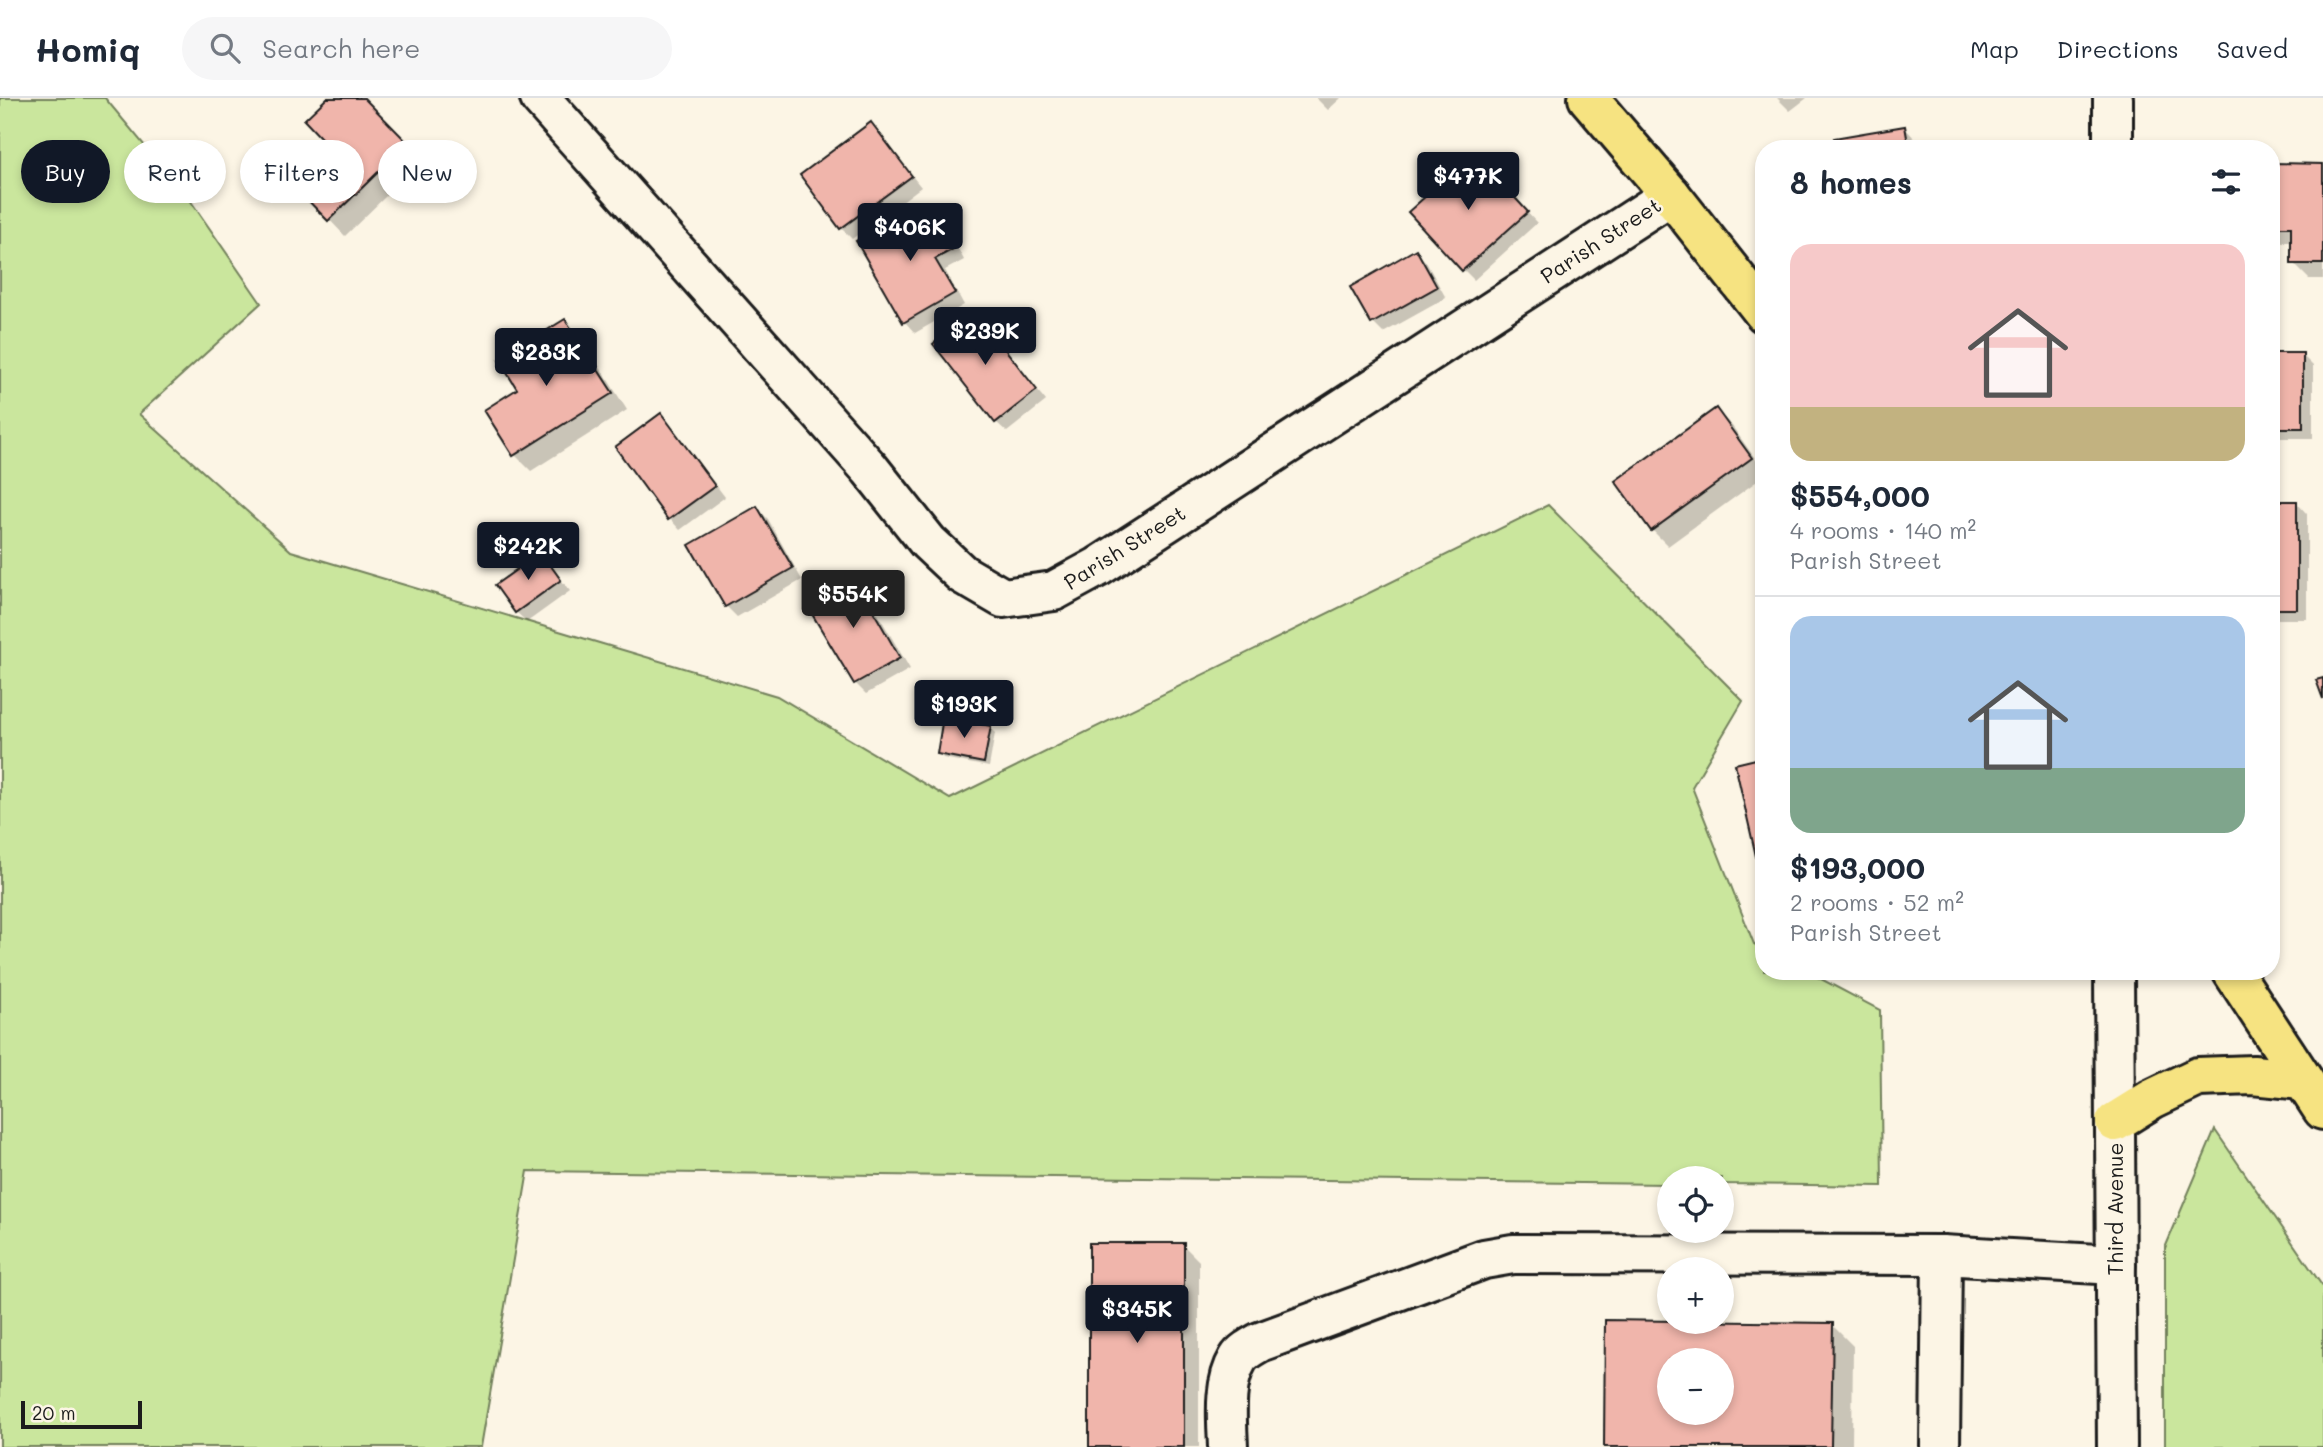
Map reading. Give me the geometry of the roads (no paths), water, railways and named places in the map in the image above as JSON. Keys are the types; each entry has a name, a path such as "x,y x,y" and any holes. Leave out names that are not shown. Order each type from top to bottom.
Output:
{"main road":[{"path":"1588,98 1671,195 1755,302"},
{"path":"2238,980 2313,1095"},
{"path":"2115,1122 2152,1099 2197,1077 2253,1076 2313,1095"}],"street":[{"name":"Parish Street","path":"540,98 870,469 928,542 962,574 1003,598 1054,591 1098,567 1671,195"},
{"path":"2113,98 2113,140"},
{"name":"Third Avenue","path":"2114,980 2117,1447"},
{"path":"1228,1447 1229,1390 1239,1357 1260,1342 1484,1259 1513,1254 1941,1255 2116,1265"},
{"path":"1940,1447 1941,1255"}]}
